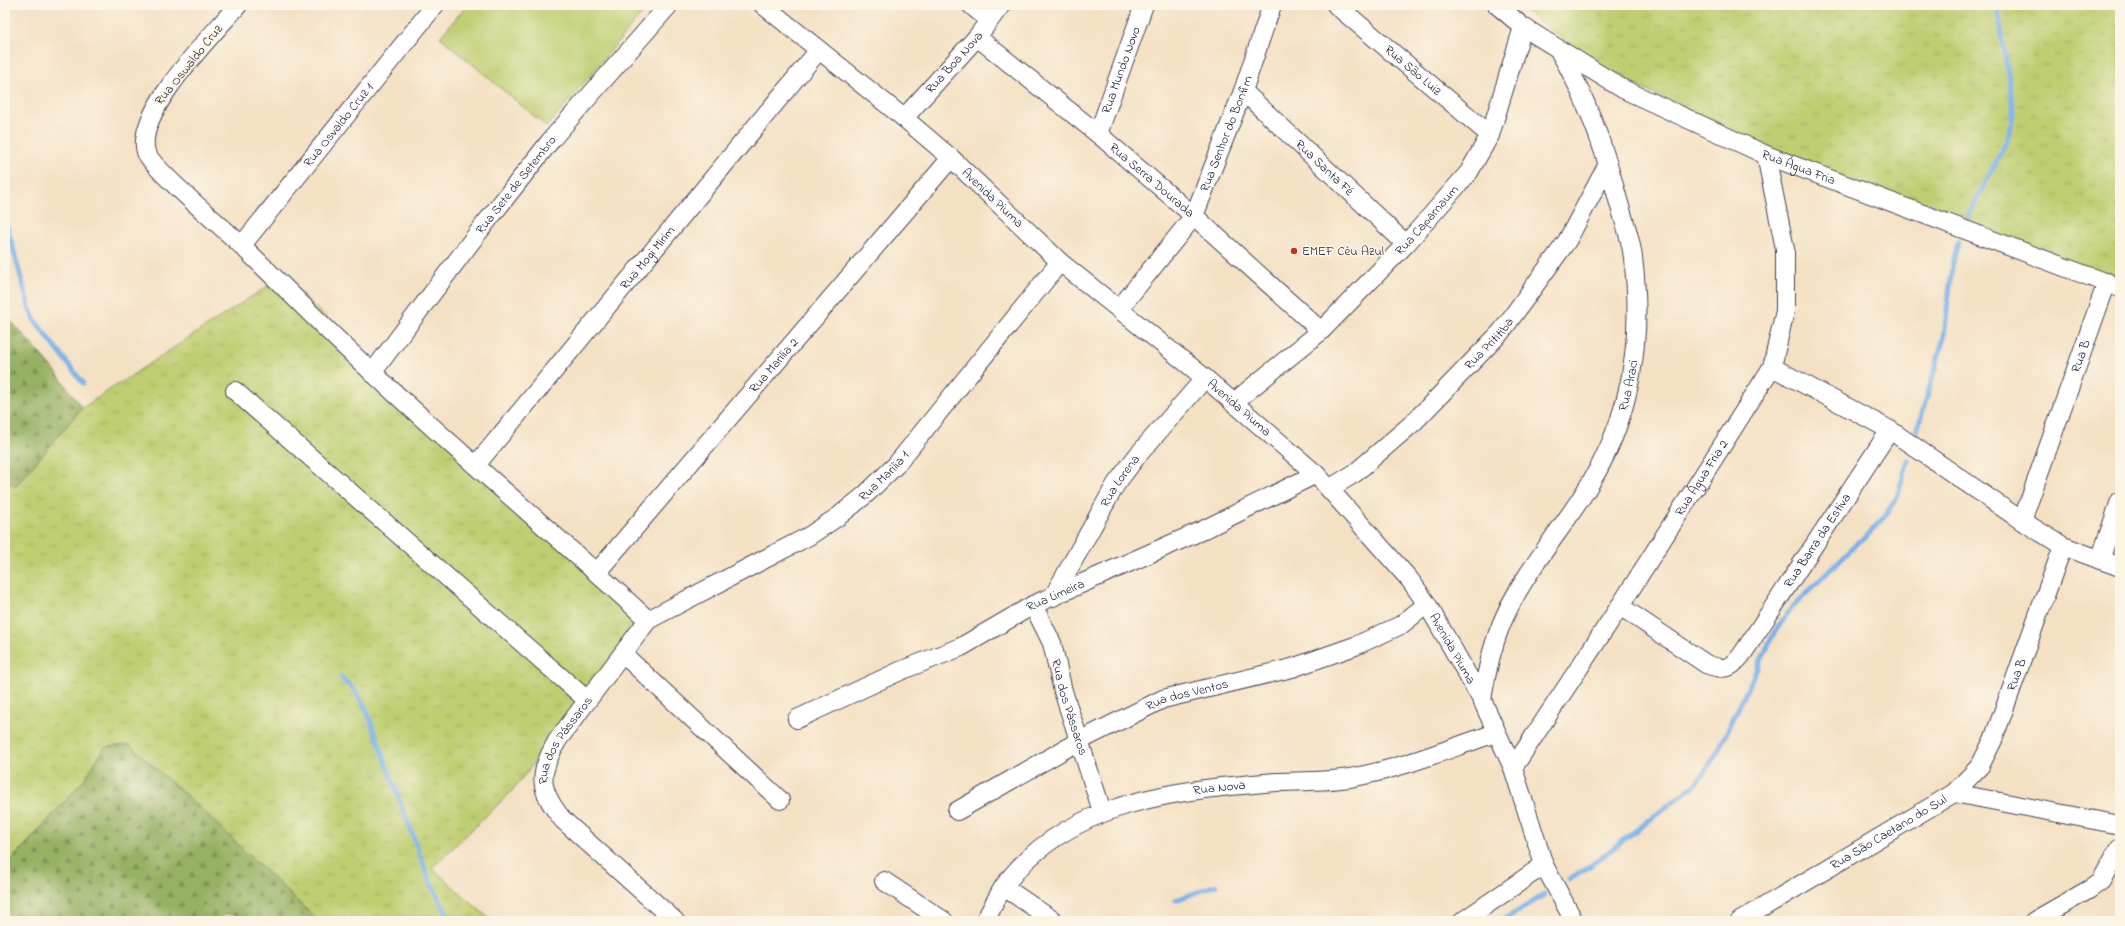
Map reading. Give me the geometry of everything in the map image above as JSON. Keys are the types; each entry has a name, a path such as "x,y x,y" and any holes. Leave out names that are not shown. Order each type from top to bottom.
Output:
{"street":[{"name":"Rua Oswaldo Cruz","path":"238,5 168,87 155,108 146,128 146,152 162,172 242,245"},
{"name":"Rua Osvaldo Cruz 1","path":"242,245 436,5"},
{"name":"Rua Sete de Setembro","path":"372,373 477,234 551,140 669,5"},
{"name":"Avenida Piuma","path":"763,5 904,118 951,158 1060,262 1205,378 1316,474 1410,580 1427,604 1482,700 1513,768 1544,865 1574,921"},
{"path":"971,5 989,20"},
{"name":"Rua Boa Nova","path":"904,118 977,37 1001,5"},
{"name":"Rua Mundo Novo","path":"1098,134 1144,5"},
{"name":"Rua Senhor do Bonfim","path":"1119,309 1194,216 1242,91 1272,5"},
{"name":"Rua São Luiz","path":"1336,5 1490,135"},
{"name":"Rua Água Fria","path":"1497,5 1523,27 1623,89 1766,155 2113,285"},
{"name":"Rua Caparnaum","path":"1234,403 1321,331 1406,244 1469,172 1490,135 1523,27"},
{"name":"Rua Serra Dourada","path":"977,37 1098,134 1194,216 1321,331"},
{"name":"Rua Araci","path":"1482,700 1488,662 1502,624 1524,582 1591,483 1610,449 1623,412 1634,360 1637,315 1633,256 1608,164 1590,110 1576,78 1558,49"},
{"name":"Rua Mogi Mirim","path":"476,465 819,50"},
{"name":"Rua Santa Fé","path":"1242,91 1406,244"},
{"name":"Rua Água Fria 2","path":"1513,768 1620,606 1772,367 1785,311 1785,250 1766,155"},
{"name":"Rua Marilia 2","path":"597,572 951,158"},
{"name":"Rua Prititiba","path":"1329,489 1354,473 1414,422 1501,332 1567,241 1608,164"},
{"path":"242,245 372,373 597,572 648,620"},
{"name":"Rua Marilia 1","path":"648,620 808,536 839,516 865,495 896,465 1060,262"},
{"name":"Rua B","path":"2022,521 2113,285"},
{"path":"1772,367 1890,430 2022,521 2063,546 2120,567"},
{"name":"Rua Lorena","path":"1052,597 1116,484 1205,378"},
{"path":"234,391 587,700"},
{"name":"Rua Barra da Estiva","path":"1620,606 1706,664 1717,668 1731,666 1737,662 1890,430"},
{"name":"Rua Limeira","path":"797,719 900,671 961,647 1033,605 1203,530 1316,474"},
{"path":"2100,560 2120,501"},
{"name":"Rua B","path":"1954,794 1980,766 1993,740 2063,546"},
{"name":"Rua dos Ventos","path":"957,811 1079,741 1163,699 1292,668 1355,646 1401,625 1427,604"},
{"name":"Rua dos Pássaros","path":"1033,605 1052,643 1063,691 1102,811"},
{"name":"Rua dos Pássaros","path":"648,620 557,741 546,761 542,778 544,792 551,805 563,820 675,921"},
{"path":"623,654 780,800"},
{"name":"Rua Nova","path":"985,921 1004,887 1025,862 1050,840 1072,826 1102,811 1214,787 1353,778 1384,770 1496,733"},
{"name":"Rua São Caetano do Sul","path":"1740,921 1954,794 2120,824"},
{"path":"2034,921 2090,889 2101,881 2120,847"},
{"path":"1463,921 1544,865"},
{"path":"884,881 944,921"},
{"path":"1004,887 1054,921"}],"green space":[{"path":"467,5 649,5 547,127 440,37"},
{"path":"1518,5 2120,5 2120,287 1881,198 1610,74"},
{"path":"283,276 472,459 650,616 511,792 432,868 492,921 318,921 203,811 130,745 105,747 84,780 9,863 5,865 5,477 15,487 82,408"},
{"path":"5,320 14,324 56,372 82,408 15,487 5,477"},
{"path":"130,745 203,811 318,921 255,921 247,917 226,914 217,921 5,921 5,865 10,863 84,780 105,747"}],"waterway":[{"path":"1967,219 2005,144 2013,121 2013,104 1997,5"},
{"path":"5,219 29,307 35,321 83,383"},
{"path":"1917,431 1944,337 1952,266 1958,242"},
{"path":"1569,880 1590,866 1696,784 1716,755 1774,633 1789,611 1857,543 1865,538 1884,517 1897,497 1908,460"},
{"path":"341,677 356,692 367,711 430,882 451,921"},
{"path":"1176,900 1216,885"},
{"path":"1502,921 1544,895"}],"place":[{"name":"EMEF Céu Azul","path":"1294,251"}]}
